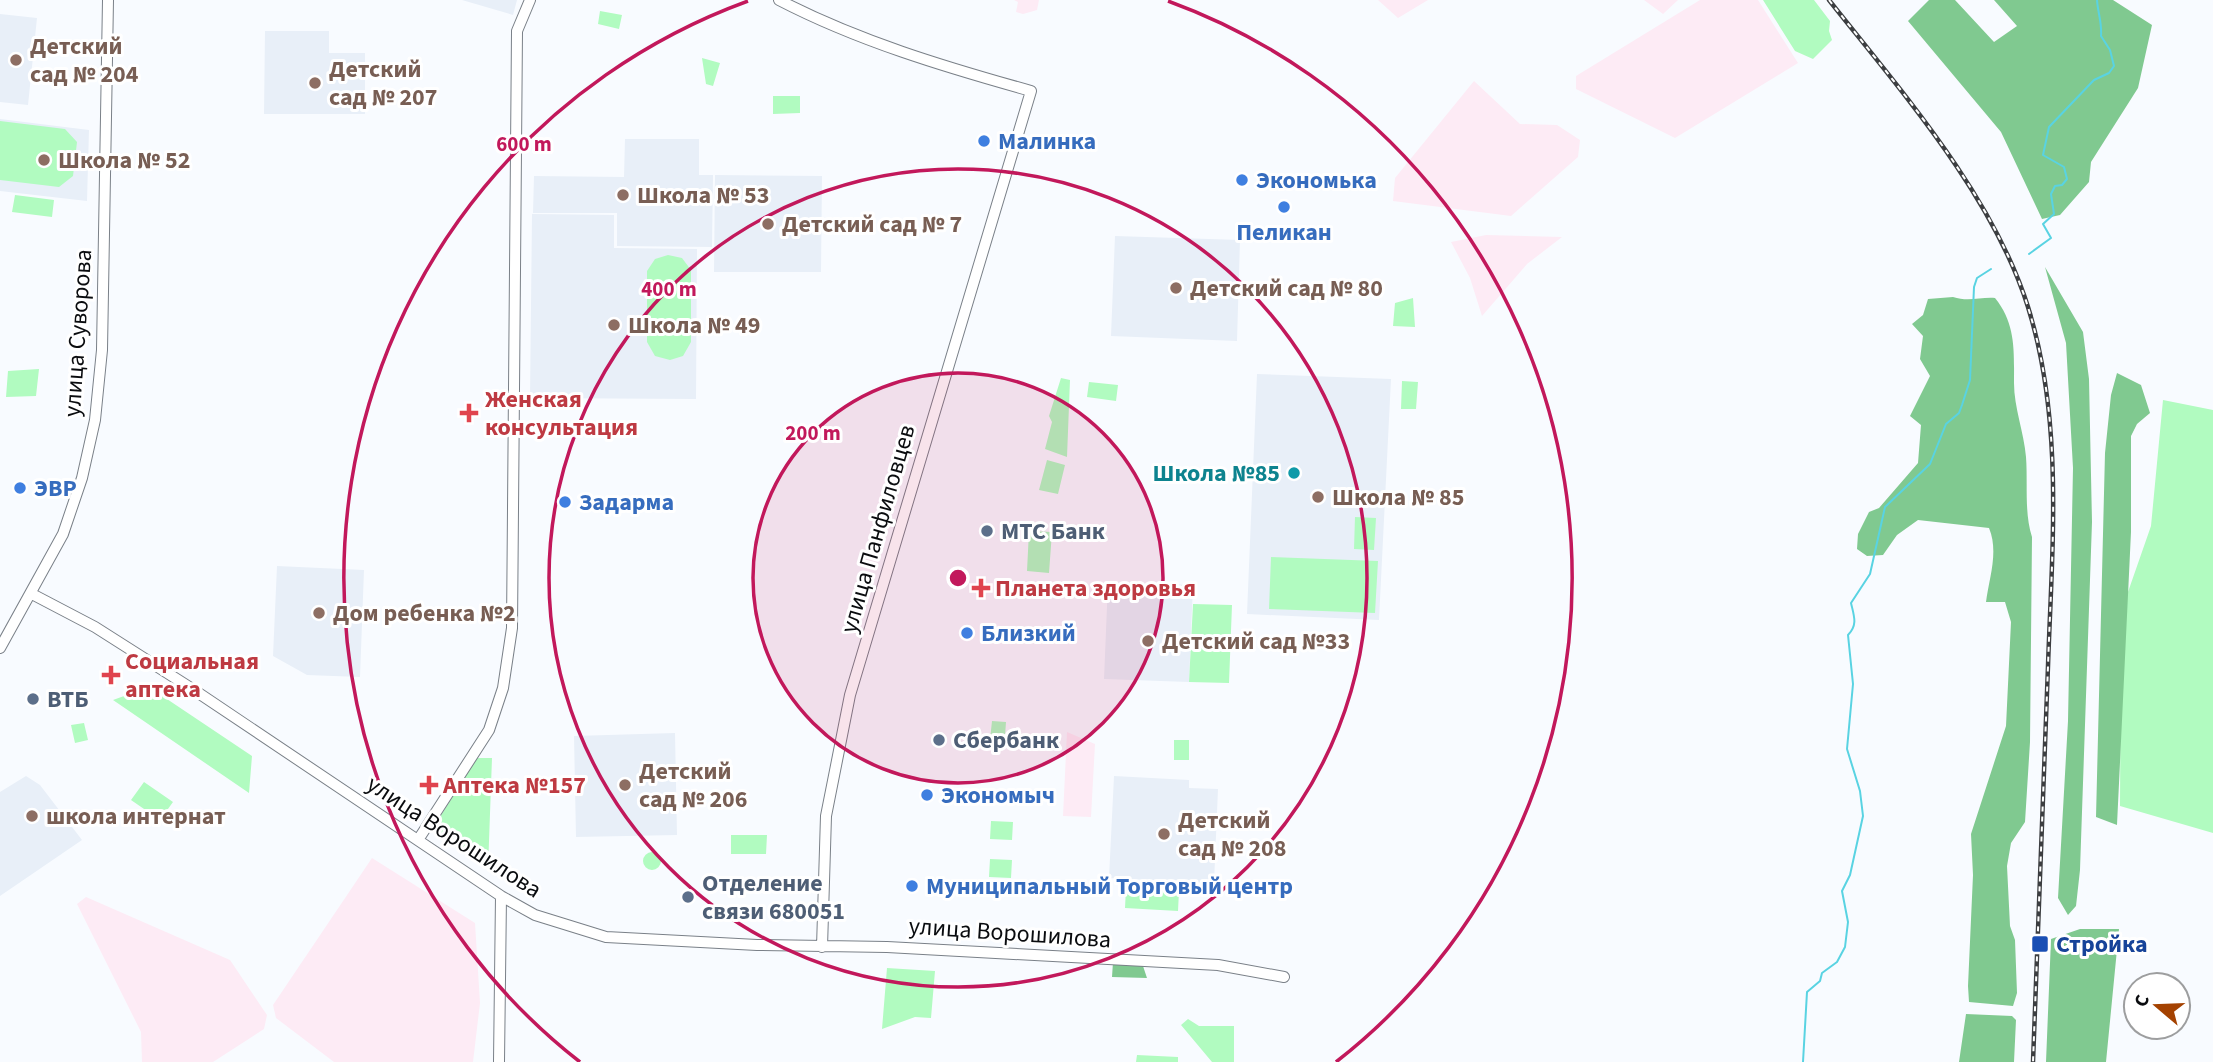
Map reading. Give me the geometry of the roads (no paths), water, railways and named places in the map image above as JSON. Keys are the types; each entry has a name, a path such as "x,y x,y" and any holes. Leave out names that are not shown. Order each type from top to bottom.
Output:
{"street":[{"name":"улица Суворова","path":"0,648 63,534 82,478 95,420 102,350 108,0"},
{"path":"418,840 489,730 503,688 512,628 517,31 530,0"},
{"name":"улица Панфиловцев","path":"779,0 850,32 942,65 1031,91 850,695 827,816 822,947"},
{"name":"улица Ворошилова","path":"32,594 128,648 501,896 535,915 606,937 822,947 884,947 1217,965 1284,977"},
{"path":"499,1062 501,896"}],"waterway":[{"path":"2029,254 2051,238 2043,224 2054,214 2051,194 2055,186 2062,185 2067,179 2064,167 2043,155 2049,127 2094,80 2109,73 2114,66 2110,50 2101,36 2097,0"},
{"path":"1803,1062 1807,992 1820,981 1822,973 1837,962 1845,947 1848,922 1842,891 1850,875 1863,816 1860,791 1847,749 1853,684 1848,635 1854,624 1851,603 1870,574 1885,507 1930,464 1946,424 1959,413 1970,380 1974,287 1977,278 1991,269"}],"railway":[{"path":"1829,0 1914,108 1969,185 2012,265 2028,307 2039,351 2051,440 2053,530 2033,1062"}],"place":[{"name":"Детский сад № 204","path":"16,60"},
{"name":"Детский сад № 207","path":"315,83"},
{"name":"Малинка","path":"984,141"},
{"name":"Школа № 52","path":"44,160"},
{"name":"Экономька","path":"1242,180"},
{"name":"Школа № 53","path":"623,195"},
{"name":"Пеликан","path":"1284,207"},
{"name":"Детский сад № 7","path":"768,224"},
{"name":"Детский сад № 80","path":"1176,288"},
{"name":"Школа № 49","path":"614,325"},
{"name":"Женская консультация","path":"469,413"},
{"name":"Школа №85","path":"1294,473"},
{"name":"ЭВР","path":"20,488"},
{"name":"Школа № 85","path":"1318,497"},
{"name":"Задарма","path":"565,502"},
{"name":"МТС Банк","path":"987,531"},
{"name":"Планета здоровья","path":"981,588"},
{"name":"Дом ребенка №2","path":"319,613"},
{"name":"Близкий","path":"967,633"},
{"name":"Детский сад №33","path":"1148,641"},
{"name":"Социальная аптека","path":"111,675"},
{"name":"ВТБ","path":"33,699"},
{"name":"Сбербанк","path":"939,740"},
{"name":"Аптека №157","path":"429,785"},
{"name":"Детский сад № 206","path":"625,785"},
{"name":"Экономыч","path":"927,795"},
{"name":"школа интернат","path":"32,816"},
{"name":"Детский сад № 208","path":"1164,834"},
{"name":"Муниципальный Торговый центр","path":"912,886"},
{"name":"Отделение связи 680051","path":"688,897"},
{"name":"Стройка","path":"2040,944"}]}
